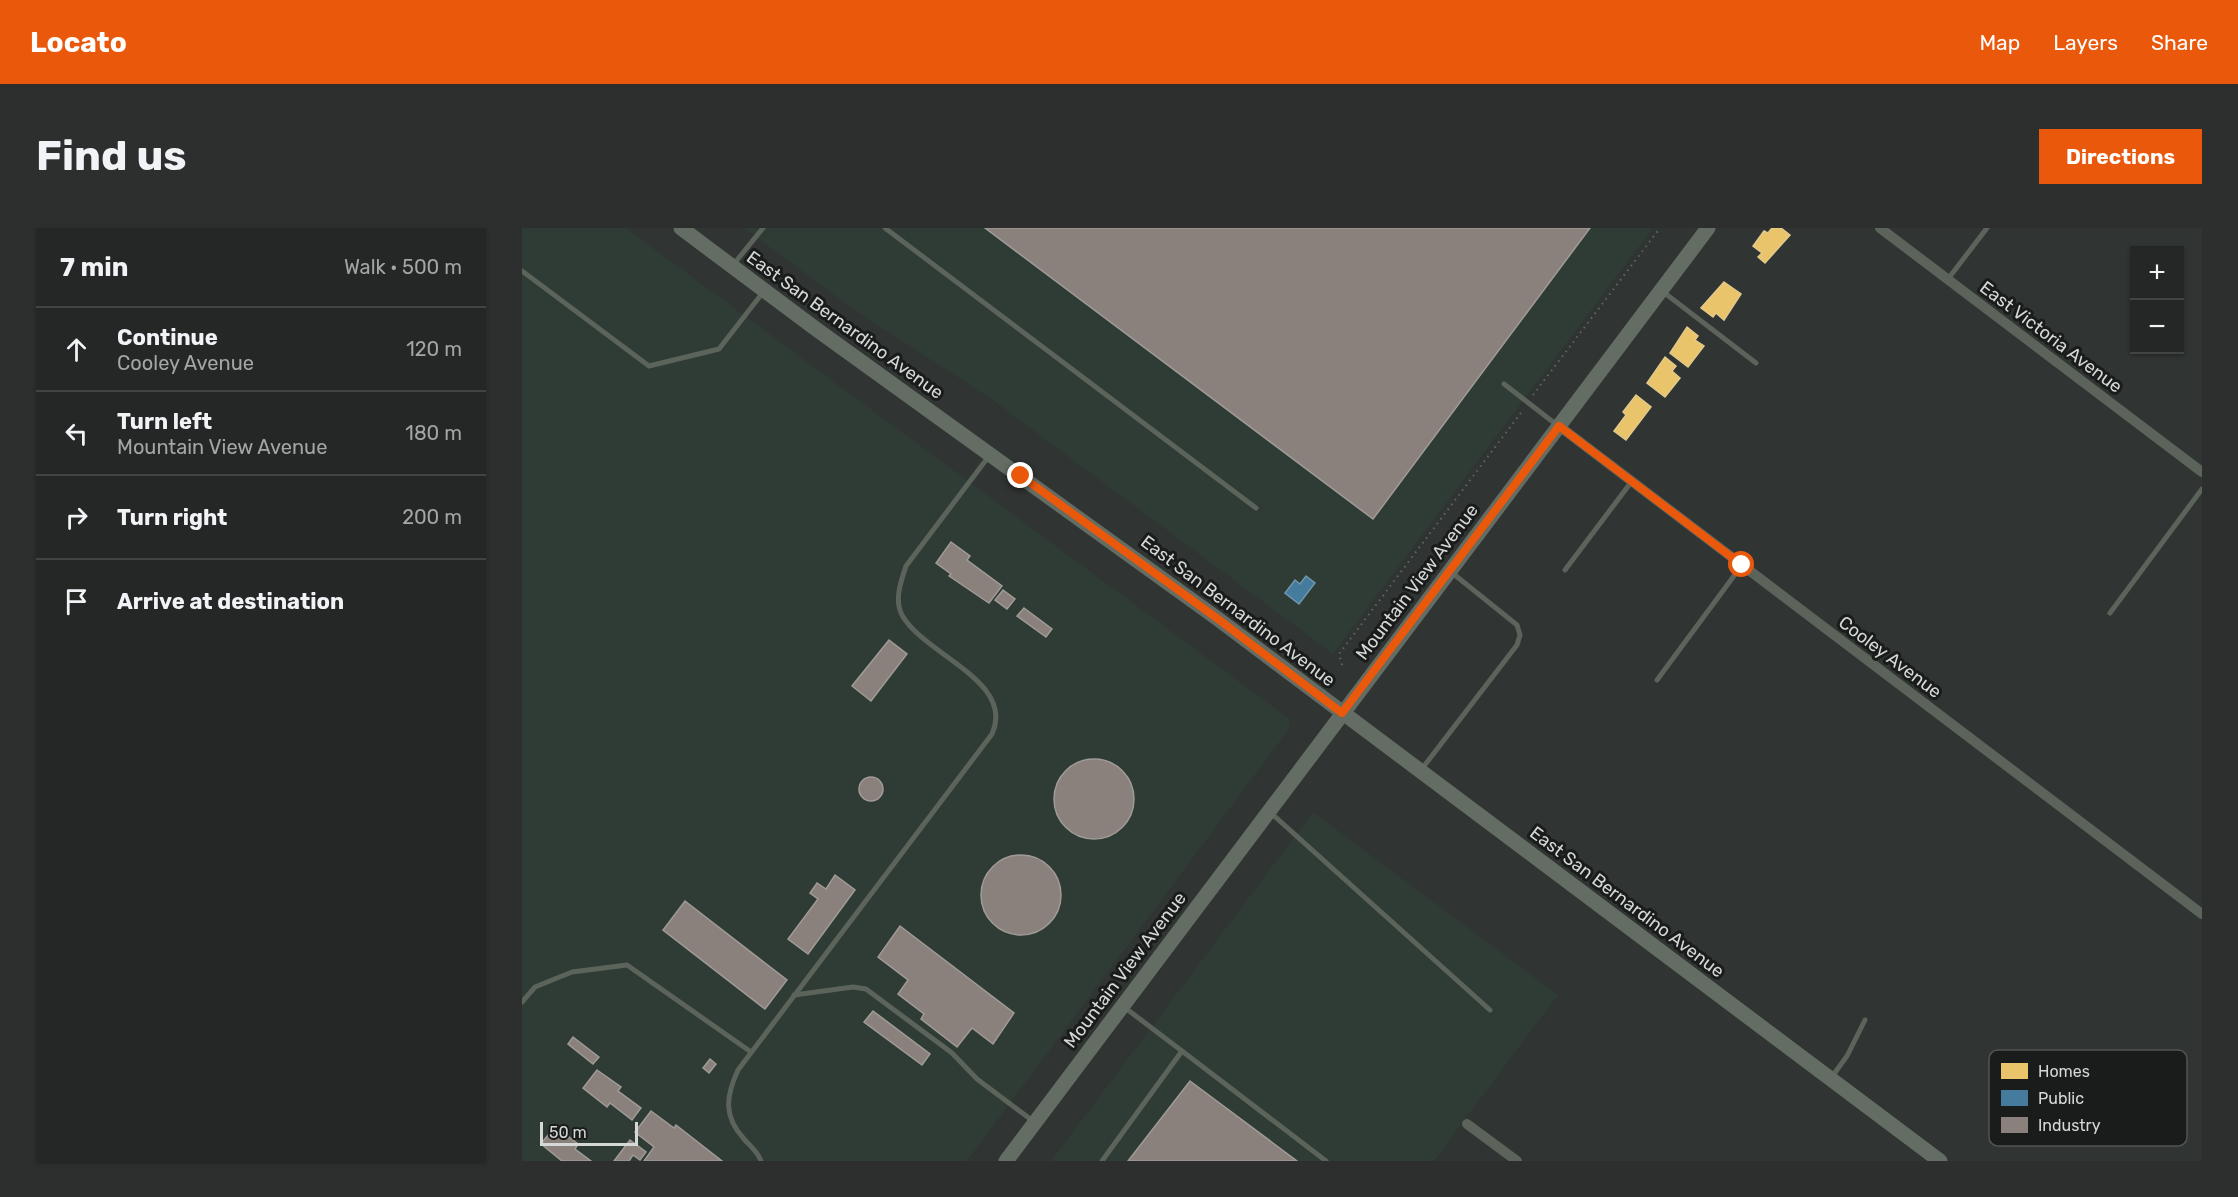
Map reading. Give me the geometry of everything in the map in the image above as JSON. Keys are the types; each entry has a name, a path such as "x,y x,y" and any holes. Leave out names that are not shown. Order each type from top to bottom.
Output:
{"main road":[{"name":"East San Bernardino Avenue","path":"681,228 764,291 1218,619 1940,1161"},
{"name":"Mountain View Avenue","path":"1006,1161 1708,228"}],"street":[{"name":"East Victoria Avenue","path":"1880,228 2202,472"},
{"name":"Cooley Avenue","path":"1559,426 2202,914"},
{"path":"1467,1124 1517,1161"}],"lane":[{"path":"732,267 763,228"},
{"path":"885,228 1256,508"},
{"path":"1948,279 1987,228"},
{"path":"522,272 649,366 719,349 764,291"},
{"path":"1661,290 1756,363"},
{"path":"1504,384 1559,426"},
{"path":"761,1161 740,1135 727,1110 731,1085 738,1070 992,734 999,720 993,699 981,685 925,640 902,614 899,587 906,566 990,454"},
{"path":"1564,570 1632,482"},
{"path":"2110,613 2202,489"},
{"path":"1657,680 1742,565"},
{"path":"1420,771 1517,645 1521,635 1517,625 1449,570"},
{"path":"1270,812 1490,1010"},
{"path":"522,1002 535,987 572,972 627,965 751,1052"},
{"path":"794,995 853,987 867,989 952,1053 977,1079 1035,1122"},
{"path":"1123,1006 1326,1161"},
{"path":"1830,1079 1847,1056 1865,1020"},
{"path":"1102,1161 1182,1051"}],"path":[{"path":"1342,664 1339,654 1660,228"}],"shaded area":[{"path":"522,228 626,228 1290,719 1289,729 967,1161 522,1161"},
{"path":"744,228 1653,228 1333,654 991,399 853,309"},
{"path":"1313,812 1558,995 1434,1161 1051,1161"}],"building: Homes":[{"path":"1772,228 1781,228 1790,235 1765,263 1758,257 1762,253 1753,246 1764,231 1768,233"},
{"path":"1724,282 1741,294 1724,320 1716,313 1713,317 1701,308"},
{"path":"1687,327 1698,336 1695,340 1704,346 1688,367 1670,353"},
{"path":"1665,357 1676,366 1672,371 1680,378 1665,397 1647,383"},
{"path":"1636,395 1651,407 1626,440 1614,431 1626,415 1623,412"}],"building: Public":[{"path":"1306,576 1315,583 1299,604 1285,593 1295,580 1300,584"}],"building: Industry":[{"path":"985,228 1590,228 1373,519"},
{"path":"951,542 970,556 967,560 1002,586 989,603 949,576 951,574 936,563"},
{"path":"1003,590 1015,599 1007,609 995,600"},
{"path":"1024,608 1052,629 1046,637 1017,616"},
{"path":"889,640 907,654 871,701 852,686"},
{"path":"1094,759 1109,762 1122,771 1131,784 1134,799 1131,814 1122,827 1109,836 1094,839 1079,836 1066,827 1057,814 1054,799 1057,784 1066,771 1079,762"},
{"path":"871,777 880,780 883,789 880,798 871,801 862,798 859,789 862,780"},
{"path":"1021,855 1036,858 1049,867 1058,880 1061,895 1058,910 1049,923 1036,932 1021,935 1006,932 993,923 984,910 981,895 984,880 993,867 1006,858"},
{"path":"835,875 855,890 808,954 788,939 818,899 810,893 817,883 826,889"},
{"path":"685,901 787,980 765,1009 663,930"},
{"path":"900,926 1014,1013 993,1044 972,1028 957,1047 921,1019 924,1014 898,994 908,980 878,957"},
{"path":"873,1011 930,1054 922,1065 864,1022"},
{"path":"573,1037 599,1057 593,1064 568,1044"},
{"path":"710,1059 716,1064 709,1073 703,1068"},
{"path":"597,1070 621,1087 618,1091 641,1108 632,1120 610,1103 607,1107 583,1088"},
{"path":"1190,1081 1297,1161 1128,1161"},
{"path":"651,1111 674,1128 676,1125 722,1161 644,1161 654,1147 635,1132"},
{"path":"555,1126 578,1144 575,1149 591,1161 562,1161 541,1144"},
{"path":"630,1140 646,1152 640,1160 633,1155 629,1161 614,1161"}],"route":[{"path":"1021,476 1218,619 1342,713 1559,426 1742,565"}]}
